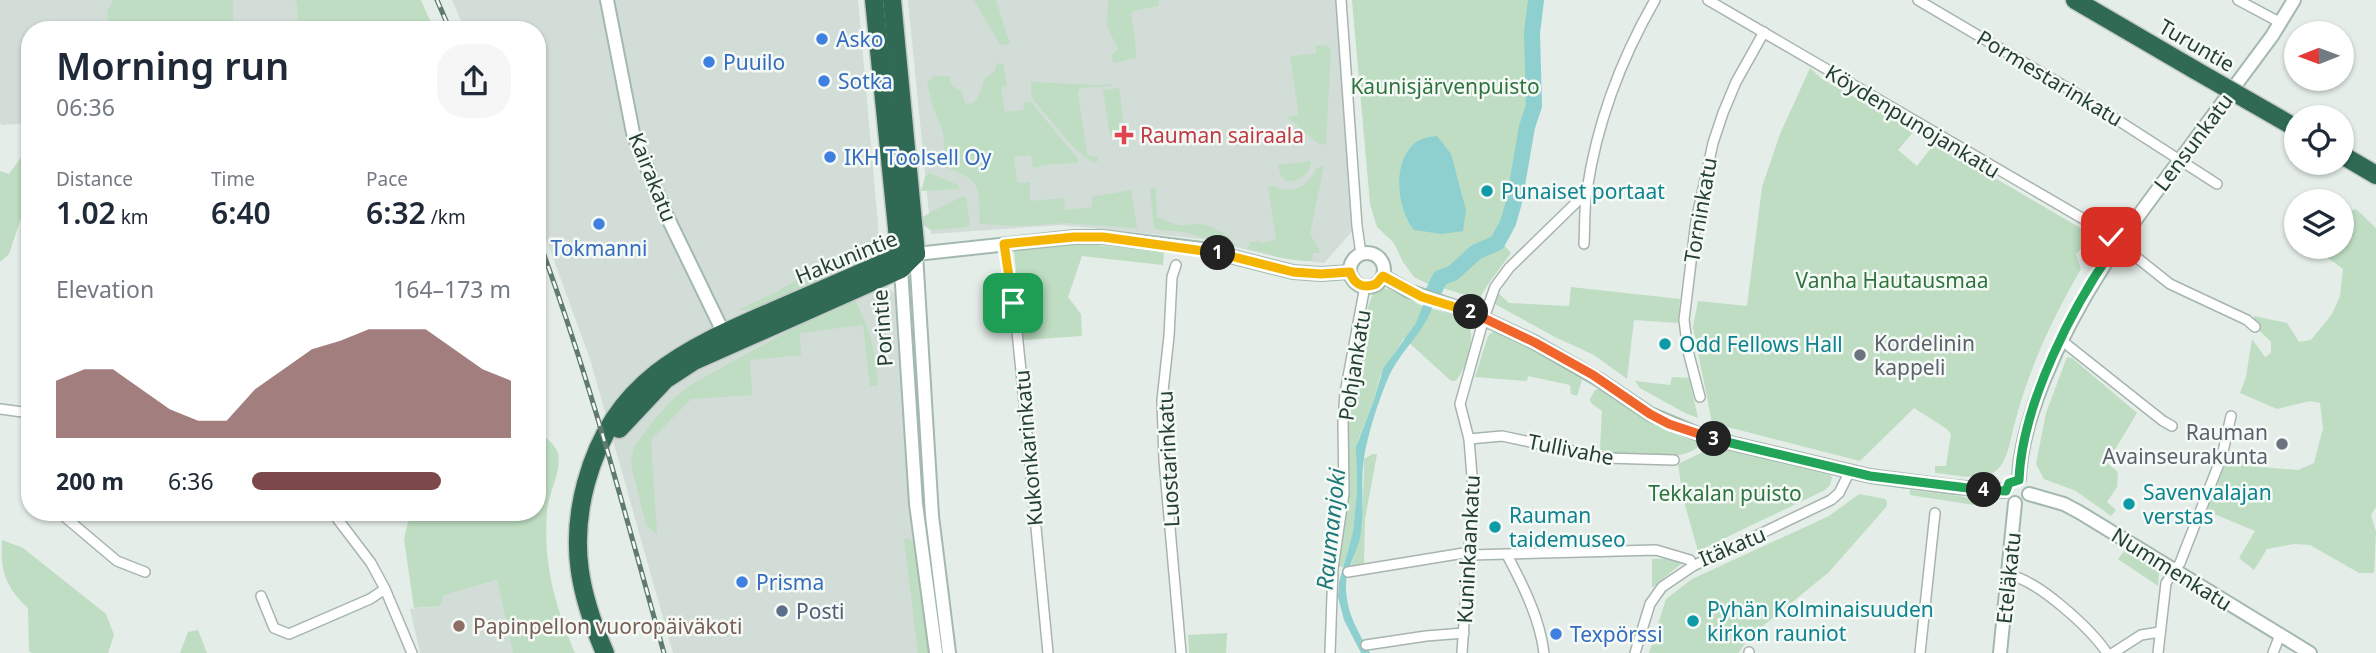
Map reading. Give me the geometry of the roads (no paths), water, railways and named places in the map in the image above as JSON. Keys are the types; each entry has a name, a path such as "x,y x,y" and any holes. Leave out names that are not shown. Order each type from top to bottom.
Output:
{"highway":[{"name":"Porintie","path":"874,0 902,193"},
{"name":"Porintie","path":"892,0 902,193 900,227 906,260"},
{"name":"Turuntie","path":"2075,0 2284,121"},
{"path":"2354,162 2376,175"},
{"path":"874,274 900,227"},
{"name":"Hakunintie","path":"605,653 586,607 578,565 578,524 596,451 607,429 628,399 665,365 906,260"}],"main road":[{"name":"Kairakatu","path":"607,0 636,140 664,210 727,338"},
{"name":"Lensunkatu","path":"2019,480 2031,418 2061,340 2096,275 2281,23 2294,0"},
{"path":"906,260 1004,244 1103,237 1202,249 1293,272 1350,272"},
{"path":"1369,253 1378,257 1383,265 1383,276 1376,284 1357,284 1350,272 1352,262 1361,254 1369,253"},
{"name":"Porintie","path":"906,260 916,504 936,653"},
{"name":"Porintie","path":"906,260 931,503 950,653"},
{"path":"1383,276 1422,297 1483,318 1534,342 1593,375 1637,407 1669,424 1706,437 1908,482 2006,491"},
{"path":"2019,480 2028,486 2029,494 2022,503 2015,503 2008,499 2006,491 2009,483 2019,480"},
{"name":"Nummenkatu","path":"2029,494 2064,504 2310,653"},
{"name":"Eteläkatu","path":"2000,653 2015,503"}],"street":[{"path":"1341,0 1361,254"},
{"path":"1584,244 1587,192 1596,145 1612,90 1632,40 1655,0"},
{"name":"Köydenpunojankatu","path":"1708,0 2118,242 2170,284 2247,320 2255,327"},
{"name":"Pormestarinkatu","path":"1918,0 2074,92 2217,184"},
{"path":"2238,0 2281,23"},
{"name":"Torninkatu","path":"1700,397 1688,351 1684,320 1696,221 1713,143 1723,113 1736,82 1764,32"},
{"path":"1483,318 1495,287 1509,268 1587,192"},
{"name":"Kukonkarinkatu","path":"1004,244 1013,293 1048,653"},
{"name":"Luostarinkatu","path":"1176,265 1172,277 1162,400 1164,460 1181,653"},
{"name":"Pohjankatu","path":"1329,653 1333,568 1345,493 1345,393 1365,286"},
{"name":"Kuninkaankatu","path":"1462,653 1474,489 1469,439 1460,404 1483,318"},
{"path":"2061,340 2172,426"},
{"path":"0,409 21,412"},
{"path":"2158,653 2166,583 2188,545 2222,456 2231,416"},
{"name":"Tullivahe","path":"1469,439 1502,436 1606,458 1674,460"},
{"name":"Itäkatu","path":"1348,572 1470,553 1507,555 1657,550 1690,560 1693,566 1831,500 1839,493 1850,471"},
{"path":"1920,653 1935,513"},
{"path":"70,521 117,561 145,572"},
{"path":"339,521 371,564 385,589 412,653"},
{"path":"1507,555 1527,595 1542,637 1544,653"},
{"path":"1635,653 1645,617 1656,595 1662,587 1693,566"},
{"path":"2008,575 2023,578 2060,605 2085,626 2107,653"},
{"path":"261,596 274,628 289,634 370,599 385,589"},
{"path":"2113,653 2141,635 2160,632"},
{"path":"1366,645 1464,633"},
{"path":"2273,653 2280,635"}],"water":[{"path":"1437,136 1451,154 1466,210 1463,231 1442,234 1414,230 1404,210 1399,185 1403,161 1416,142"},
{"path":"1437,282 1426,322 1389,376 1374,416 1366,448 1360,538 1346,582 1351,614 1370,653 1361,653 1344,620 1338,597 1339,582 1353,532 1357,492 1356,447 1383,369 1416,323 1430,287"}],"waterway":[{"name":"Raumanjoki","path":"1430,299 1440,278 1453,273 1476,252 1497,243 1508,223 1527,127 1534,106 1532,33 1536,0"}],"railway":[{"path":"437,0 446,21"},
{"path":"546,260 589,391 664,653"}],"place":[{"name":"Asko","path":"822,39"},
{"name":"Puuilo","path":"709,62"},
{"name":"Sotka","path":"824,81"},
{"name":"Rauman sairaala","path":"1124,135"},
{"name":"IKH Toolsell Oy","path":"830,157"},
{"name":"Punaiset portaat","path":"1487,191"},
{"name":"Tokmanni","path":"599,224"},
{"name":"Odd Fellows Hall","path":"1665,344"},
{"name":"Kordelinin kappeli","path":"1860,355"},
{"name":"Rauman Avainseurakunta","path":"2282,444"},
{"name":"Savenvalajan verstas","path":"2129,504"},
{"name":"Rauman taidemuseo","path":"1495,527"},
{"name":"Prisma","path":"742,582"},
{"name":"Posti","path":"782,611"},
{"name":"Pyhän Kolminaisuuden kirkon rauniot","path":"1693,621"},
{"name":"Papinpellon vuoropäiväkoti","path":"459,626"},
{"name":"Texpörssi","path":"1556,634"}],"park label":[{"name":"Kaunisjärvenpuisto","path":"1445,86"},
{"name":"Vanha Hautausmaa","path":"1892,280"},
{"name":"Tekkalan puisto","path":"1725,493"}]}
